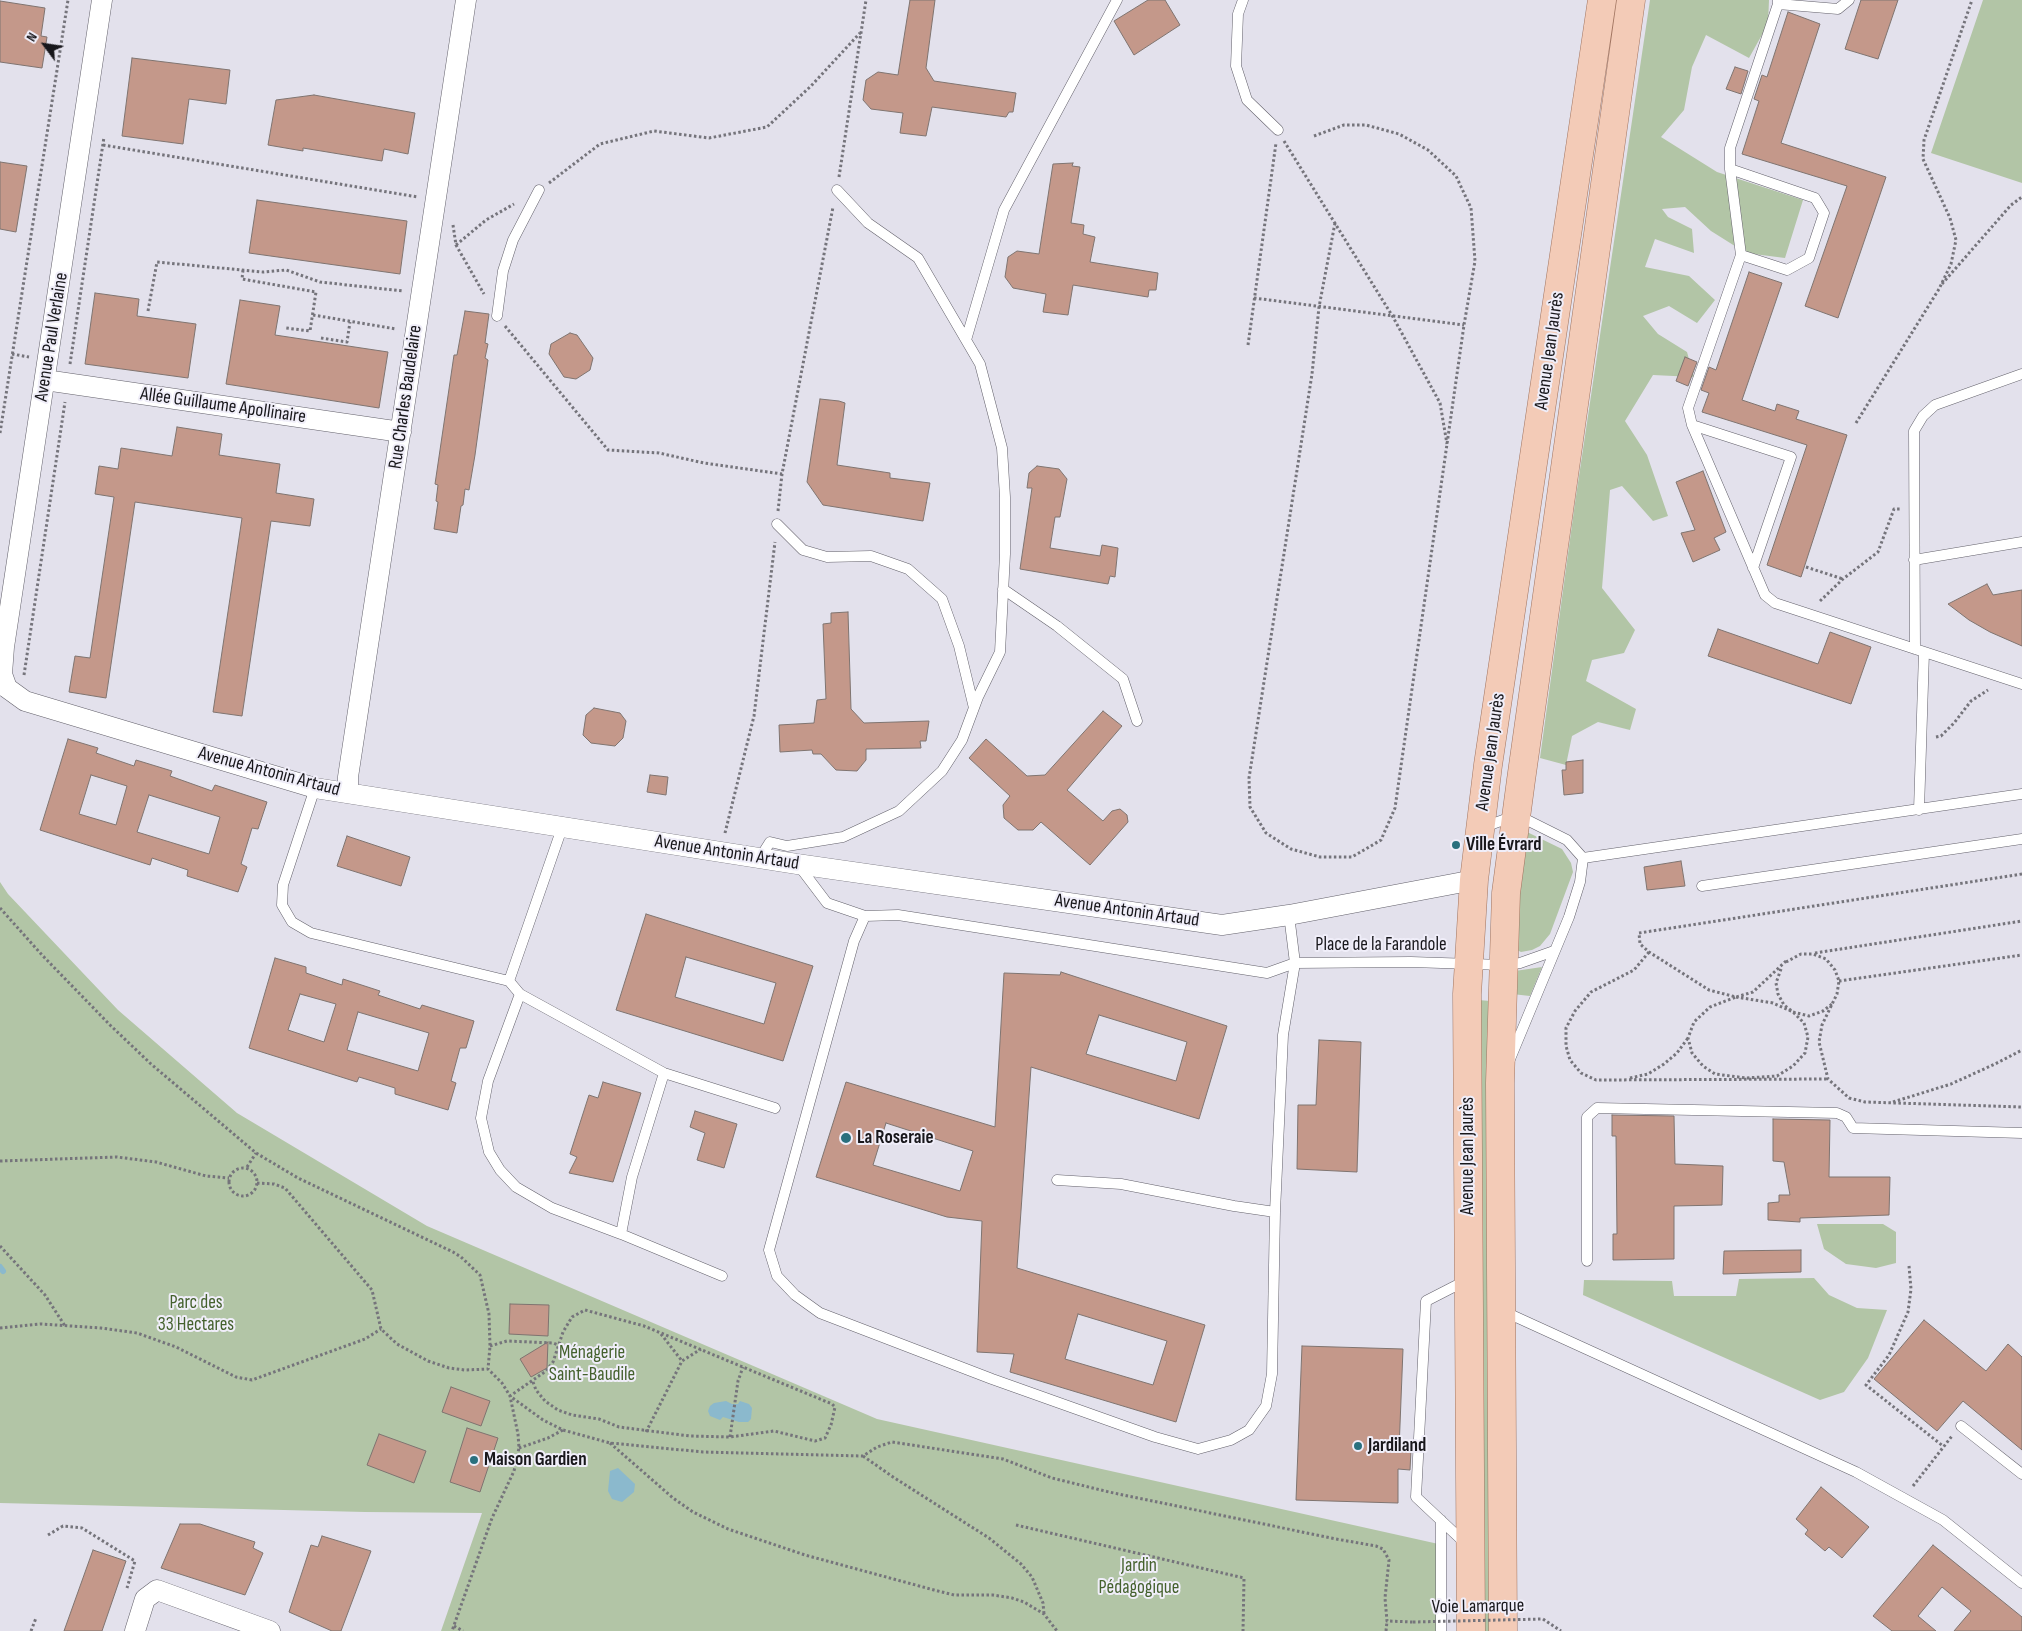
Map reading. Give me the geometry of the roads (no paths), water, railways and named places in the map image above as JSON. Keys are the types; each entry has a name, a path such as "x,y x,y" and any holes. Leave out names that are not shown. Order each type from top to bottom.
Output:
{"main road":[{"name":"Avenue Jean Jaurès","path":"1471,1631 1467,994 1474,880 1602,0"},
{"name":"Avenue Jean Jaurès","path":"1504,1631 1500,1083 1506,893 1630,2"}],"street":[{"name":"Avenue Paul Verlaine","path":"2,674 102,0"},
{"name":"Rue Charles Baudelaire","path":"348,793 348,777 466,0"},
{"name":"Allée Guillaume Apollinaire","path":"46,380 401,432"},
{"name":"Avenue Antonin Artaud","path":"2,674 7,688 25,701 315,788 562,828 723,842 760,858 1222,925 1289,915 1474,880"},
{"path":"135,1631 145,1599 157,1590 270,1631"}],"lane":[{"path":"966,340 1004,210 1117,0"},
{"path":"1243,0 1238,14 1236,66 1247,100 1278,130"},
{"path":"1849,0 1838,9 1778,2 1730,148 1730,169 1741,255 1688,408 1692,424 1765,595 1775,603 2018,683"},
{"path":"1730,169 1815,198 1824,212 1808,258 1787,270 1741,255"},
{"path":"497,316 503,270 513,240 540,190"},
{"path":"760,858 770,842 787,846 843,837 899,811 942,771 962,740 974,708 1000,652 1005,497 1002,448 980,364 918,258 868,223 837,190"},
{"path":"1919,810 1922,742 1920,651 1914,560 1914,431 1923,416 1935,405 2022,374"},
{"path":"1692,424 1791,457 1754,568"},
{"path":"777,524 803,550 827,557 871,556 908,570 942,599 959,646 974,708"},
{"path":"1914,560 2022,542"},
{"path":"1003,589 1057,626 1123,680 1137,722"},
{"path":"315,788 283,885 282,905 292,922 311,933 509,981 520,994 664,1073 775,1108"},
{"path":"1583,858 2022,794"},
{"path":"1480,829 1517,815 1568,840 1583,858 1580,882 1569,917 1500,1083"},
{"path":"509,981 562,828"},
{"path":"1702,886 2022,839"},
{"path":"798,864 827,903 865,916 898,915 1267,973 1294,963"},
{"path":"865,916 854,941 769,1250 777,1276 795,1295 820,1313 992,1379 1155,1437 1198,1449 1231,1440 1249,1430 1266,1406 1272,1374 1275,1212 1284,1035 1294,963 1289,915"},
{"name":"Place de la Farandole","path":"1294,963 1468,963 1503,965 1520,963 1554,951"},
{"path":"520,994 488,1081 481,1118 489,1152 500,1170 516,1188 552,1208 722,1276"},
{"path":"621,1234 632,1177 664,1073"},
{"path":"1587,1261 1587,1117 1597,1108 1837,1113 1846,1118 1854,1128 2022,1133"},
{"path":"1058,1180 1121,1184 1275,1212"},
{"path":"1469,1279 1426,1300 1416,1497 1470,1547"},
{"path":"1502,1311 1856,1472 1943,1520 2022,1583"},
{"path":"1961,1426 2022,1474"},
{"path":"1441,1520 1441,1631"}],"water":[{"path":"726,1401 732,1404 738,1404 740,1401 749,1404 752,1408 751,1419 748,1422 739,1422 723,1417 720,1420 710,1416 708,1411 710,1406 714,1403"},
{"path":"618,1468 635,1484 634,1492 622,1502 612,1499 608,1491 610,1471"}],"waterway":[{"path":"0,1267 3,1271"}],"place":[{"name":"Ville Évrard","path":"1456,845"},
{"name":"La Roseraie","path":"846,1138"},
{"name":"Jardiland","path":"1358,1446"},
{"name":"Maison Gardien","path":"474,1460"}],"park label":[{"name":"Parc des 33 Hectares","path":"196,1314"},
{"name":"Ménagerie Saint-Baudile","path":"592,1364"},
{"name":"Jardin Pédagogique","path":"1139,1577"}]}
